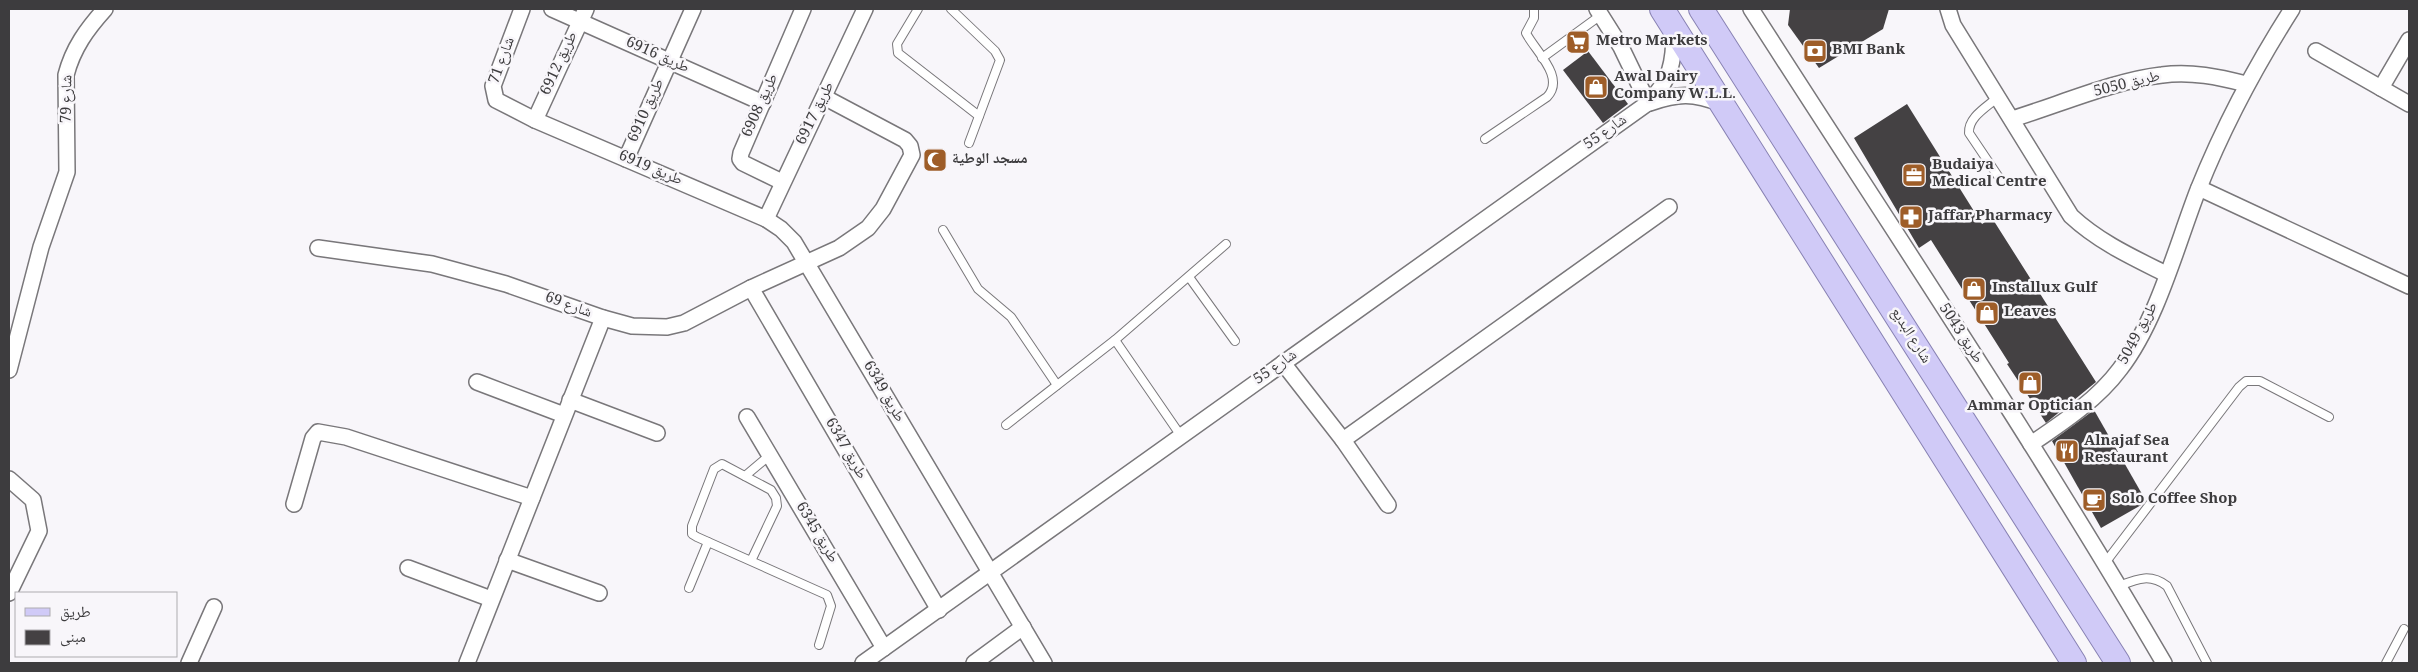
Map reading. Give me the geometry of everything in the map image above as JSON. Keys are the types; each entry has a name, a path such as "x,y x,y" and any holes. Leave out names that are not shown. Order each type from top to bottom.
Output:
{"main road":[{"name":"شارع البديع","path":"1701,9 2118,663"},
{"path":"1668,18 2074,663"}],"street":[{"name":"شارع 79","path":"9,370 41,247 67,172 66,75 76,46 106,9"},
{"name":"شارع 71","path":"522,9 493,91 496,100 500,103 535,120"},
{"name":"طريق 6916","path":"552,9 583,15 669,62 763,103"},
{"name":"طريق 6910","path":"626,159 693,9"},
{"name":"طريق 6908","path":"782,182 743,163 740,159 803,9"},
{"name":"طريق 6917","path":"766,219 864,9"},
{"name":"طريق 5043","path":"1750,9 2031,444 2119,586 2164,663"},
{"path":"1948,9 1953,25 2071,216 2088,232 2108,245 2166,274"},
{"name":"طريق 5049","path":"2031,444 2078,412 2120,370 2154,311 2199,188 2246,84 2292,9"},
{"path":"1599,12 1621,47 1648,103"},
{"name":"طريق 6912","path":"535,120 583,15"},
{"name":"شارع 55","path":"863,663 1648,103 1661,90 1671,70 1674,54 1668,18"},
{"path":"2381,88 2409,40"},
{"path":"2316,51 2409,104"},
{"name":"طريق 5050","path":"2012,119 2135,80 2163,74 2219,77 2246,84"},
{"name":"شارع 55","path":"1648,103 1682,94 1694,95 1723,104"},
{"name":"شارع 69","path":"318,248 394,257 469,273 632,326 668,327 684,323 752,288 839,248 868,228 883,209 912,155 908,142 824,98"},
{"name":"طريق 6919","path":"535,120 766,219"},
{"path":"2199,188 2409,286"},
{"path":"1344,440 1669,207"},
{"name":"طريق 6349","path":"766,219 781,228 794,242 808,263 990,574"},
{"name":"طريق 6347","path":"752,288 939,610"},
{"path":"467,663 603,318"},
{"path":"1283,363 1344,440 1388,505"},
{"path":"477,382 564,415"},
{"path":"570,400 657,433"},
{"name":"طريق 6345","path":"747,417 884,648"},
{"path":"294,504 313,438 318,432 346,437 532,498"},
{"path":"9,479 33,500 38,531 9,593"},
{"path":"507,560 599,593"},
{"path":"408,568 491,599"},
{"path":"990,574 1044,663"},
{"path":"190,663 214,606"},
{"path":"974,663 1023,627"}],"lane":[{"path":"918,9 897,44 898,52 979,116"},
{"path":"951,9 996,51 1000,60 969,143"},
{"path":"1485,139 1551,92 1554,82 1553,76 1526,33 1534,18 1534,9"},
{"path":"1542,58 1599,12"},
{"path":"1998,97 1972,120 1969,126 1969,133 2002,182"},
{"path":"944,230 983,296 1010,317 1057,385"},
{"path":"1006,425 1115,340 1226,244"},
{"path":"1188,277 1235,341"},
{"path":"1115,340 1181,436"},
{"path":"2105,563 2242,384 2251,380 2260,381 2329,417"},
{"path":"746,476 770,455"},
{"path":"751,561 777,502 771,490 726,464 718,465 714,469 692,526 694,536 830,598 831,606 819,644"},
{"path":"689,588 708,542"},
{"path":"2119,586 2147,577 2158,580 2167,586 2207,663"},
{"path":"2386,663 2404,629"}],"building":[{"path":"1790,9 1889,9 1883,29 1819,68 1788,25"},
{"name":"Awal Dairy Company W.L.L.","path":"1588,51 1628,104 1603,123 1563,70"},
{"path":"1907,104 1982,224 1992,218 2096,382 2046,423 2007,364 2009,363 1931,240 1919,248 1854,138"},
{"path":"2094,410 2146,501 2101,528 2052,441"}],"place":[{"name":"Metro Markets","path":"1578,42"},
{"name":"BMI Bank","path":"1815,51"},
{"name":"Awal Dairy Company W.L.L.","path":"1596,87"},
{"name":"مسجد الوطية","path":"935,160"},
{"name":"Budaiya Medical Centre","path":"1914,175"},
{"name":"Jaffar Pharmacy","path":"1911,217"},
{"name":"Installux Gulf","path":"1974,289"},
{"name":"Leaves","path":"1987,313"},
{"name":"Ammar Optician","path":"2030,383"},
{"name":"Alnajaf Sea Restaurant","path":"2067,451"},
{"name":"Solo Coffee Shop","path":"2094,500"}]}
